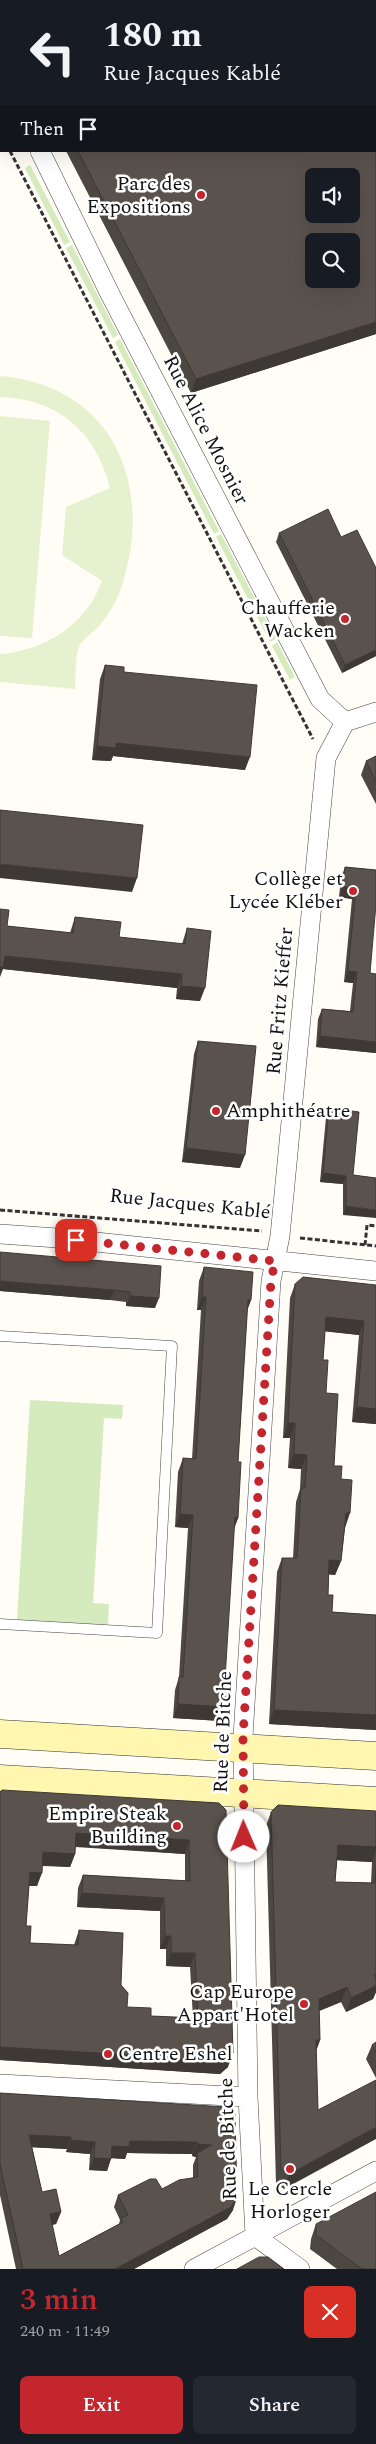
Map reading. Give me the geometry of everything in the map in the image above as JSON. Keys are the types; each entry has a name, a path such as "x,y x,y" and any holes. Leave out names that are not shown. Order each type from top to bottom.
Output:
{"street":[{"name":"Rue Alice Mosnier","path":"40,152 116,304 320,699 344,722"},
{"path":"344,722 376,712"},
{"name":"Rue Fritz Kieffer","path":"275,1261 280,1236 326,758 344,722"},
{"path":"0,1234 58,1238 376,1271"},
{"name":"Rue de Bitche","path":"256,2236 248,2097 243,1793 271,1281 275,1261"},
{"path":"0,1734 376,1756"},
{"path":"0,1779 376,1801"},
{"path":"0,2084 248,2097"},
{"path":"194,2269 376,2172"},
{"path":"256,2236 300,2269"}],"lane":[{"path":"0,1336 172,1346 157,1633 0,1624"}],"path":[{"path":"11,152 310,730"},
{"name":"Rue Jacques Kablé","path":"0,1210 262,1231 280,1236 376,1246"},
{"path":"365,1245 367,1225 376,1226"}],"green space":[{"path":"30,165 70,242 64,245 25,168"},
{"path":"72,245 118,335 113,338 66,248"},
{"path":"120,339 219,531 214,534 115,342"},
{"path":"0,376 41,384 74,400 100,423 118,452 129,485 133,520 129,558 114,604 100,625 79,647 76,661 75,689 0,682 0,654 16,652 48,641 75,622 86,610 102,581 62,555 66,507 110,488 104,468 85,435 72,422 40,404 21,399 0,397"},
{"path":"0,416 50,421 32,638 0,636"},
{"path":"221,534 276,639 270,642 216,537"},
{"path":"277,642 295,677 290,680 272,646"},
{"path":"30,1400 123,1405 122,1419 104,1418 93,1603 109,1604 108,1625 17,1620"}],"building":[{"name":"Parc des Expositions","path":"79,152 376,152 376,322 196,379"},
{"name":"Chaufferie Wacken","path":"328,509 341,537 357,530 376,568 376,650 345,665 279,533"},
{"path":"105,665 124,667 124,672 257,685 250,757 116,743 116,748 97,746"},
{"path":"376,756 376,781 366,761"},
{"path":"0,810 143,825 137,878 0,864"},
{"path":"345,867 376,870 376,904 370,973 376,974 376,1042 320,1036 322,1009 353,1012 357,972 348,971 356,888 343,887"},
{"path":"0,909 9,910 7,926 73,933 75,917 121,922 119,937 185,944 187,928 211,931 205,988 181,986 182,974 5,956 3,967 0,967"},
{"name":"Amphithéatre","path":"198,1041 256,1046 245,1155 186,1148"},
{"path":"329,1108 359,1112 353,1175 376,1178 376,1210 346,1206 346,1176 323,1173"},
{"path":"0,1252 161,1266 159,1298 130,1296 130,1292 114,1290 0,1281"},
{"path":"204,1267 253,1272 251,1300 248,1300 238,1462 241,1462 238,1518 235,1517 225,1679 228,1680 226,1707 178,1704 179,1677 183,1677 193,1515 180,1514 183,1458 196,1459 206,1297 202,1297"},
{"path":"303,1277 376,1285 376,1409 357,1407 364,1321 326,1317 323,1360 328,1360 326,1393 338,1394 334,1466 342,1466 341,1479 352,1480 350,1513 346,1513 341,1561 329,1560 328,1595 333,1595 332,1612 376,1615 376,1715 274,1710 282,1558 297,1558 301,1488 305,1488 307,1455 294,1454 295,1423 288,1423 295,1284"},
{"path":"2,1790 219,1803 226,1810 233,2053 225,2061 0,2047 0,1792","holes":["76,1833 189,1840 190,1881 83,1875 82,1893 164,1898 165,1936 171,1936 171,1953 195,1953 198,2018 151,2016 151,2008 127,2007 128,1993 121,1985 123,1933 79,1930 78,1945 30,1943 31,1926 26,1926 30,1872 42,1873 43,1852 75,1854"]},
{"path":"278,1805 376,1811 376,1847 338,1845 335,1882 375,1883 376,1868 376,1974 374,1975 376,1986 351,1998 347,1987 319,1999 320,2040 316,2040 318,2110 376,2080 376,2127 289,2174 281,2169 271,1812"},
{"path":"376,2042 376,2053 372,2045"},
{"path":"0,2093 227,2107 235,2114 237,2198 231,2207 115,2269 23,2269 0,2164","holes":["29,2135 71,2137 71,2140 95,2142 94,2158 111,2159 112,2146 129,2147 130,2141 197,2142 197,2144 212,2145 197,2153 198,2177 179,2180 162,2189 156,2179 150,2179 118,2195 128,2215 121,2218 123,2222 59,2256 50,2214 61,2212 56,2189 42,2192"]},
{"path":"376,2192 376,2269 362,2269 316,2235 316,2224"},
{"path":"259,2257 268,2257 284,2269 237,2269"}],"place":[{"name":"Parc des Expositions","path":"201,195"},
{"name":"Chaufferie Wacken","path":"345,619"},
{"name":"Collège et Lycée Kléber","path":"353,891"},
{"name":"Amphithéatre","path":"216,1111"},
{"name":"Empire Steak Building","path":"177,1826"},
{"name":"Cap Europe Appart'Hotel","path":"304,2004"},
{"name":"Centre Eshel","path":"108,2054"},
{"name":"Le Cercle Horloger","path":"290,2169"}],"route":[{"path":"76,1240 275,1261 271,1281 243,1737 244,1837"}]}
